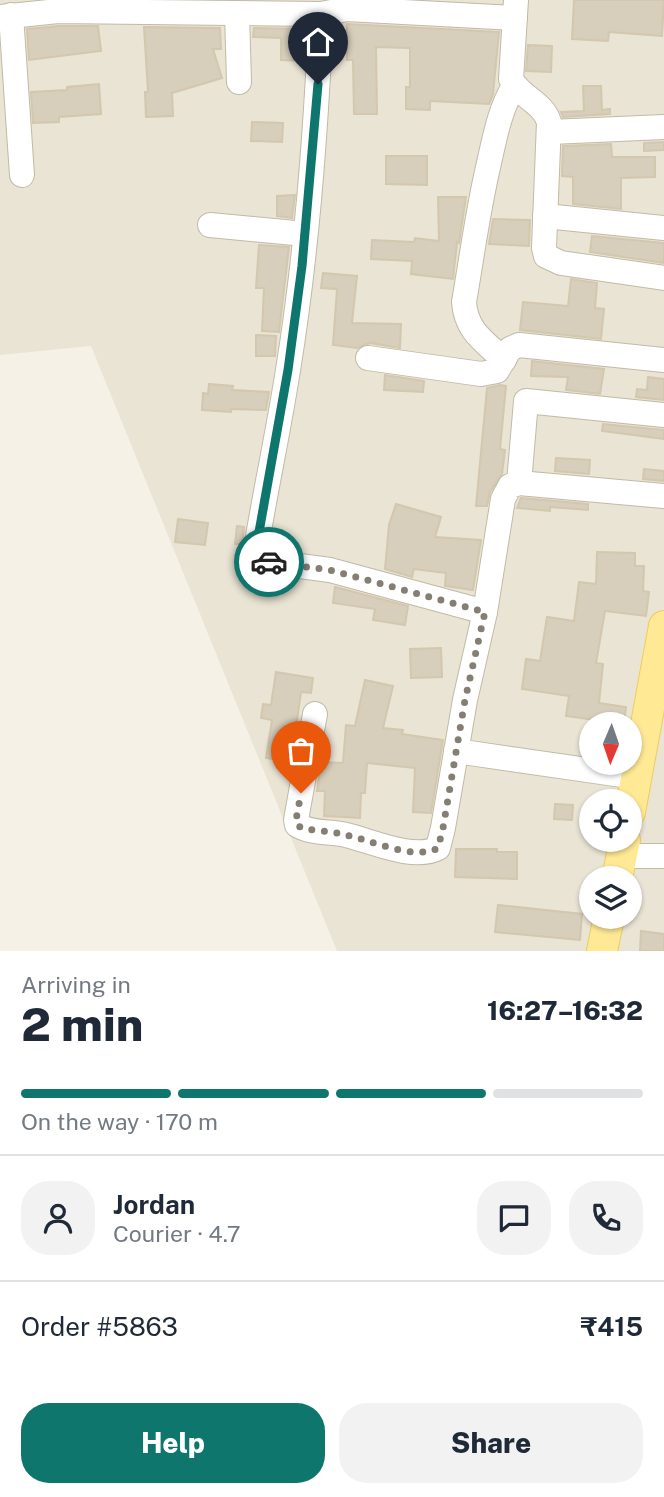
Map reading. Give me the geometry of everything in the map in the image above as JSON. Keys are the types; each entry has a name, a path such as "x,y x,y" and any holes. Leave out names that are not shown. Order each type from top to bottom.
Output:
{"main road":[{"path":"634,789 659,690 664,626"},
{"path":"602,951 607,929"}],"street":[{"path":"22,175 6,16 72,11 321,14 347,9 516,9 511,79 514,86 542,108 549,122 544,248 546,256 552,260 664,278"},
{"path":"237,13 239,82"},
{"path":"321,14 317,108 305,234 288,370 254,560 330,570 485,612"},
{"path":"503,360 470,327 465,316 464,302 490,157 505,101 514,86"},
{"path":"550,132 664,127"},
{"path":"545,216 664,228"},
{"path":"210,225 305,234"},
{"path":"368,358 481,374 497,371 509,349 519,345 664,360"},
{"path":"519,483 526,401 664,415"},
{"path":"315,714 297,825 392,848 438,848 485,612 503,499 510,486 519,483 664,496"},
{"path":"456,751 636,778"},
{"path":"621,858 664,856"}],"shaded area":[{"path":"0,0 664,0 664,951 337,951 91,346 0,355"}],"building":[{"path":"574,0 664,0 662,36 609,32 608,41 572,39"},
{"path":"347,24 499,32 493,94 489,104 430,101 430,110 406,109 406,87 410,87 410,48 376,47 377,114 354,114 353,60 347,60"},
{"path":"98,26 101,51 29,60 27,29"},
{"path":"144,27 220,28 221,49 213,49 222,78 172,93 173,116 146,117 145,92 148,92"},
{"path":"254,28 305,29 304,61 281,60 281,38 253,37"},
{"path":"528,45 552,46 551,72 526,71"},
{"path":"99,84 101,114 59,117 59,122 33,123 31,92 67,90 67,87"},
{"path":"583,86 601,86 602,110 610,109 610,114 563,117 561,112 584,111"},
{"path":"252,122 283,123 282,142 251,141"},
{"path":"664,142 664,150 644,151 644,143"},
{"path":"611,144 612,157 655,157 655,177 621,178 621,209 573,204 573,177 562,176 563,146"},
{"path":"386,156 427,156 427,185 386,184"},
{"path":"295,195 292,218 277,216 277,196"},
{"path":"438,197 466,197 453,279 411,274 412,261 371,259 372,240 414,242 415,238 439,241"},
{"path":"493,219 530,220 529,246 489,244"},
{"path":"592,236 664,243 664,263 590,252"},
{"path":"259,245 289,247 279,332 262,331 264,288 256,288"},
{"path":"323,273 357,276 352,323 401,324 400,348 370,343 357,348 333,345 337,289 321,288"},
{"path":"571,279 597,283 595,308 604,309 601,339 520,330 523,302 568,306"},
{"path":"256,335 276,336 275,356 256,356"},
{"path":"532,361 604,369 600,394 566,390 568,377 531,376"},
{"path":"385,375 424,381 423,392 384,390"},
{"path":"648,377 664,379 664,400 636,397 637,389 647,390"},
{"path":"209,384 233,386 232,390 269,392 266,410 202,410 203,393 208,394"},
{"path":"506,386 500,449 505,450 502,474 490,492 487,506 476,506 487,388"},
{"path":"603,424 664,430 664,439 602,431"},
{"path":"556,458 590,460 589,474 555,471"},
{"path":"644,469 664,471 664,481 643,479"},
{"path":"521,498 588,504 588,510 517,508"},
{"path":"396,504 441,517 435,537 481,540 473,590 445,586 446,573 414,569 412,577 385,569 389,525"},
{"path":"178,519 208,523 205,545 175,542"},
{"path":"237,526 244,527 242,544 235,544"},
{"path":"597,552 635,553 635,566 644,566 643,591 649,592 646,616 605,611 596,663 603,664 599,703 626,707 625,712 579,712 579,718 566,716 569,696 522,689 526,659 540,661 547,617 574,621 579,582 596,584"},
{"path":"335,587 408,606 405,625 373,620 375,609 333,603"},
{"path":"441,648 442,677 411,678 410,649"},
{"path":"276,672 313,678 311,693 301,692 291,762 266,758 272,720 261,718 263,704 271,705"},
{"path":"365,680 393,686 383,728 403,730 402,734 443,740 431,813 413,812 415,768 367,763 365,793 361,793 360,818 324,816 325,791 317,791 321,762 343,763 346,725 355,726"},
{"path":"555,804 573,805 572,820 554,819"},
{"path":"456,849 517,852 517,879 455,877"},
{"path":"498,905 579,914 580,940 495,932"},
{"path":"641,931 664,934 664,951 640,951"}],"way so far":[{"path":"269,562 330,570 485,612 465,700 438,848 426,852 392,848 346,835 302,828 297,825 296,820 301,793"}],"route":[{"path":"269,562 254,560 288,370 302,266 318,84"}]}
